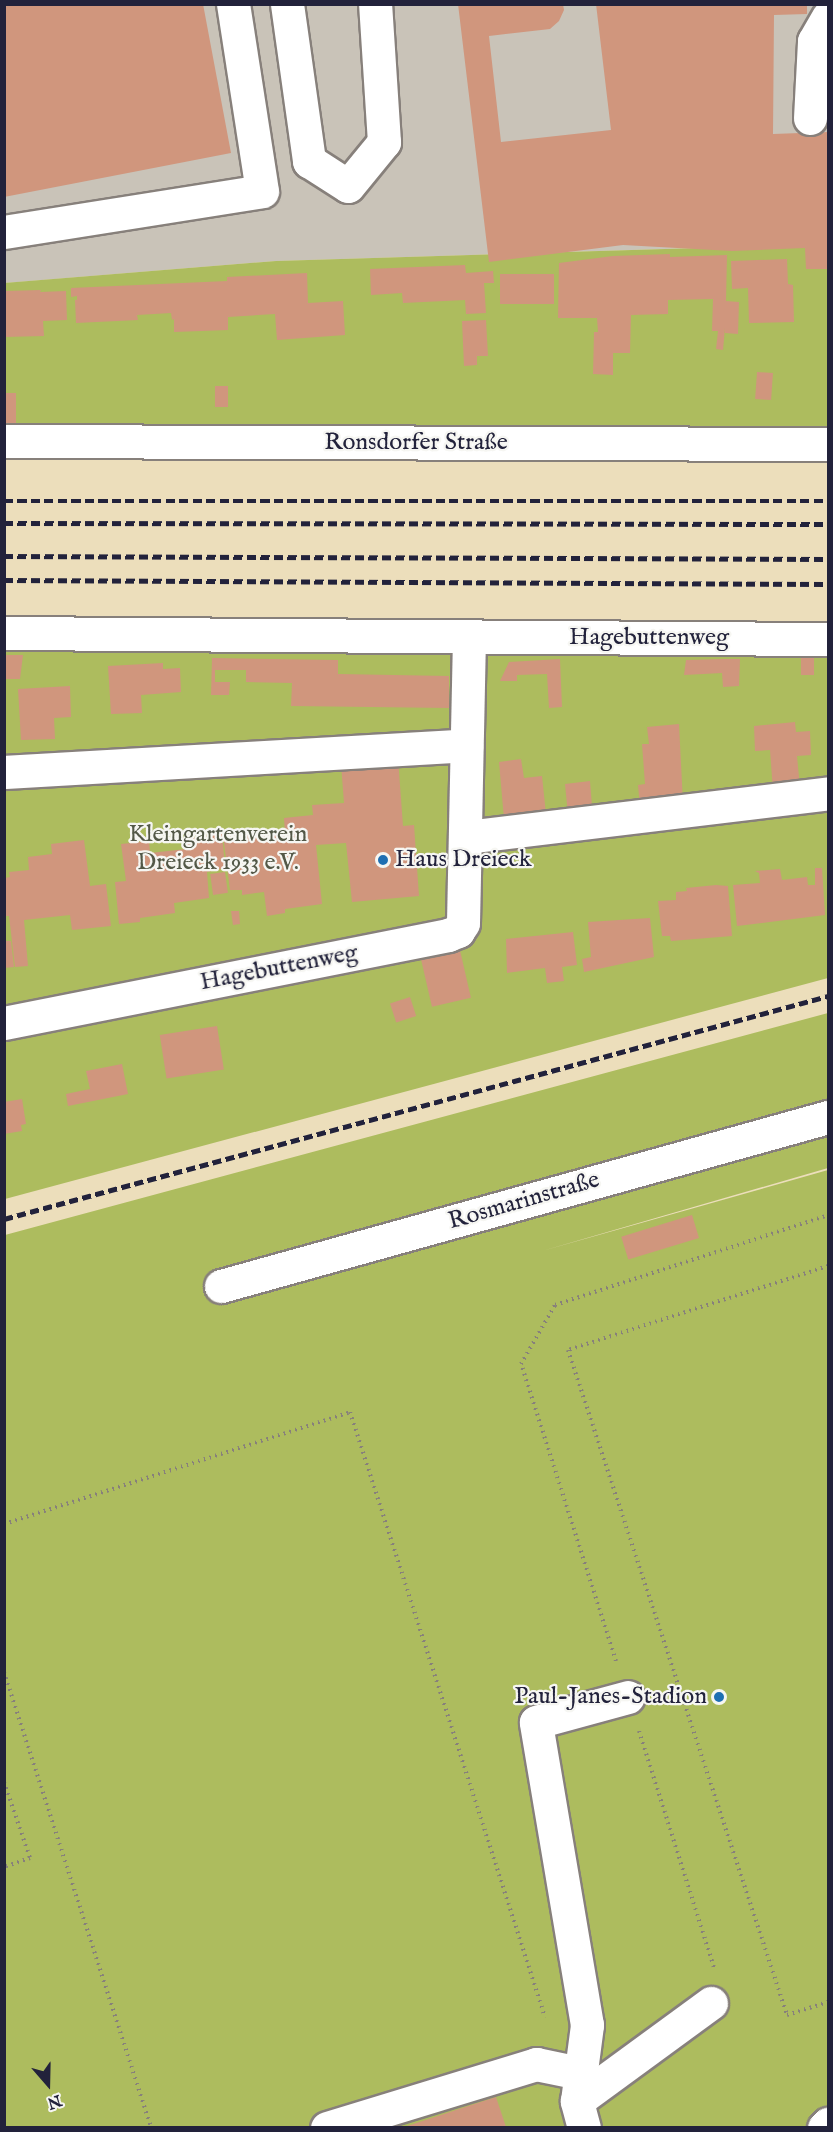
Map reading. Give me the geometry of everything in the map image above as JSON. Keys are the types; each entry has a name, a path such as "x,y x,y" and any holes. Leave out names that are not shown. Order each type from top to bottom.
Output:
{"street":[{"path":"4,232 262,191 233,4"},
{"path":"287,4 309,160 348,186 384,142 375,4"},
{"path":"810,118 814,41 828,17"},
{"name":"Ronsdorfer Straße","path":"4,441 828,444"},
{"name":"Hagebuttenweg","path":"4,633 828,639"},
{"name":"Hagebuttenweg","path":"4,1023 448,935 458,931 464,923 469,637"},
{"path":"4,772 466,745"},
{"path":"466,837 828,793"},
{"name":"Rosmarinstraße","path":"220,1286 828,1118"},
{"path":"580,2100 587,2025 536,1722 628,1697"},
{"path":"580,2100 711,2003"},
{"path":"327,2127 537,2064 580,2100"},
{"path":"824,2127 828,2124"}],"path":[{"path":"711,2003 721,1989 521,1364 555,1305 828,1215"},
{"path":"828,1266 568,1350 787,2015 828,2002"},
{"path":"4,1524 350,1412 553,2042 537,2064"},
{"path":"4,1672 151,2127"},
{"path":"4,1782 30,1858 4,1867"}],"shaded area":[{"path":"5,5 828,5 828,244 276,261 5,283"}],"green space":[{"path":"828,244 828,435 5,454 4,283 276,261"},
{"name":"Kleingartenverein Dreieck 1933 e.V.","path":"5,633 828,640 828,978 5,1199"},
{"path":"828,1013 828,1168 542,1251 828,1170 828,2127 5,2127 5,1235"}],"building":[{"path":"4,4 203,4 231,153 4,197"},
{"path":"458,4 563,4 564,10 559,21 550,29 489,36 501,142 611,130 596,4 807,4 807,14 774,15 773,134 828,132 828,269 806,269 805,248 732,251 623,245 489,262"},
{"path":"670,254 670,257 727,255 726,301 739,302 738,334 725,333 725,328 723,350 716,349 718,331 712,331 713,299 668,300 668,314 631,315 630,353 613,353 613,375 593,374 594,332 598,332 597,318 558,318 559,263 613,256"},
{"path":"787,259 788,284 793,285 794,322 749,323 748,288 732,289 731,261"},
{"path":"465,265 466,273 493,271 494,283 484,283 486,313 466,314 465,300 403,303 402,293 371,295 370,269"},
{"path":"307,273 308,303 343,301 345,335 277,340 275,314 228,317 228,330 174,332 174,319 172,320 171,313 137,315 138,320 76,323 75,300 77,296 71,297 71,288 227,281 227,277"},
{"path":"500,274 554,274 554,304 500,304"},
{"path":"41,290 40,292 66,291 67,320 43,321 44,336 4,337 4,291"},
{"path":"486,320 488,356 477,356 477,365 464,366 462,321"},
{"path":"757,372 773,373 771,400 755,399"},
{"path":"215,386 228,386 228,407 215,407"},
{"path":"4,393 16,393 16,423 4,423"},
{"path":"4,655 23,655 20,679 4,679"},
{"path":"212,658 338,660 338,674 449,676 449,708 291,706 292,683 246,682 246,670 215,670 215,682 230,682 229,695 211,695"},
{"path":"801,658 814,658 814,675 801,675"},
{"path":"560,659 562,707 549,708 547,674 517,675 517,681 500,681 509,662"},
{"path":"740,659 739,686 723,687 722,673 684,675 686,660"},
{"path":"163,663 163,669 180,668 181,692 141,695 142,713 111,714 108,666"},
{"path":"70,686 71,717 54,718 55,739 21,740 18,689"},
{"path":"795,722 796,732 810,731 811,755 797,756 800,787 773,791 770,750 755,751 754,726"},
{"path":"679,724 683,803 640,806 638,785 645,784 642,744 649,744 647,727"},
{"path":"398,758 403,826 414,825 419,896 352,902 346,843 316,845 322,904 285,909 285,913 267,916 264,892 242,895 242,890 230,890 223,835 259,831 260,836 285,833 284,818 313,815 312,805 344,803 341,764"},
{"path":"521,759 524,778 542,776 546,814 504,819 499,762"},
{"path":"590,781 592,806 568,815 565,784"},
{"path":"222,833 225,868 207,872 209,898 174,903 175,913 140,918 140,922 119,924 115,882 126,881 121,844 149,841 150,853 186,849 185,839"},
{"path":"84,840 90,886 106,884 111,926 72,930 70,915 24,920 28,966 15,967 9,916 5,916 5,878 10,877 9,872 29,870 28,857 52,854 51,844"},
{"path":"815,868 822,868 825,915 737,926 733,885 760,883 759,873 755,871 780,869 782,880 807,877 808,885 815,885"},
{"path":"225,872 228,893 213,895 210,874"},
{"path":"728,886 732,936 671,941 670,936 662,936 658,901 676,900 676,892 687,891 686,888"},
{"path":"231,911 239,911 240,924 233,925"},
{"path":"650,918 654,957 584,972 582,959 591,957 588,922"},
{"path":"573,932 577,965 562,967 564,981 547,983 545,968 507,973 506,939"},
{"path":"4,941 11,941 14,967 4,968"},
{"path":"459,946 471,998 432,1007 420,955"},
{"path":"410,997 416,1016 396,1023 390,1003"},
{"path":"217,1026 224,1069 167,1079 160,1035"},
{"path":"122,1064 128,1094 68,1106 66,1094 90,1089 86,1071"},
{"path":"22,1099 26,1124 21,1125 22,1131 4,1134 4,1102"},
{"path":"692,1215 699,1238 628,1260 621,1237"},
{"path":"496,2097 506,2127 404,2127"}],"railway":[{"path":"4,501 828,501"},
{"path":"4,523 828,524"},
{"path":"4,556 828,559"},
{"path":"4,580 828,584"},
{"path":"4,1219 828,996"}],"place":[{"name":"Haus Dreieck","path":"383,860"},
{"name":"Paul-Janes-Stadion","path":"719,1697"}]}
